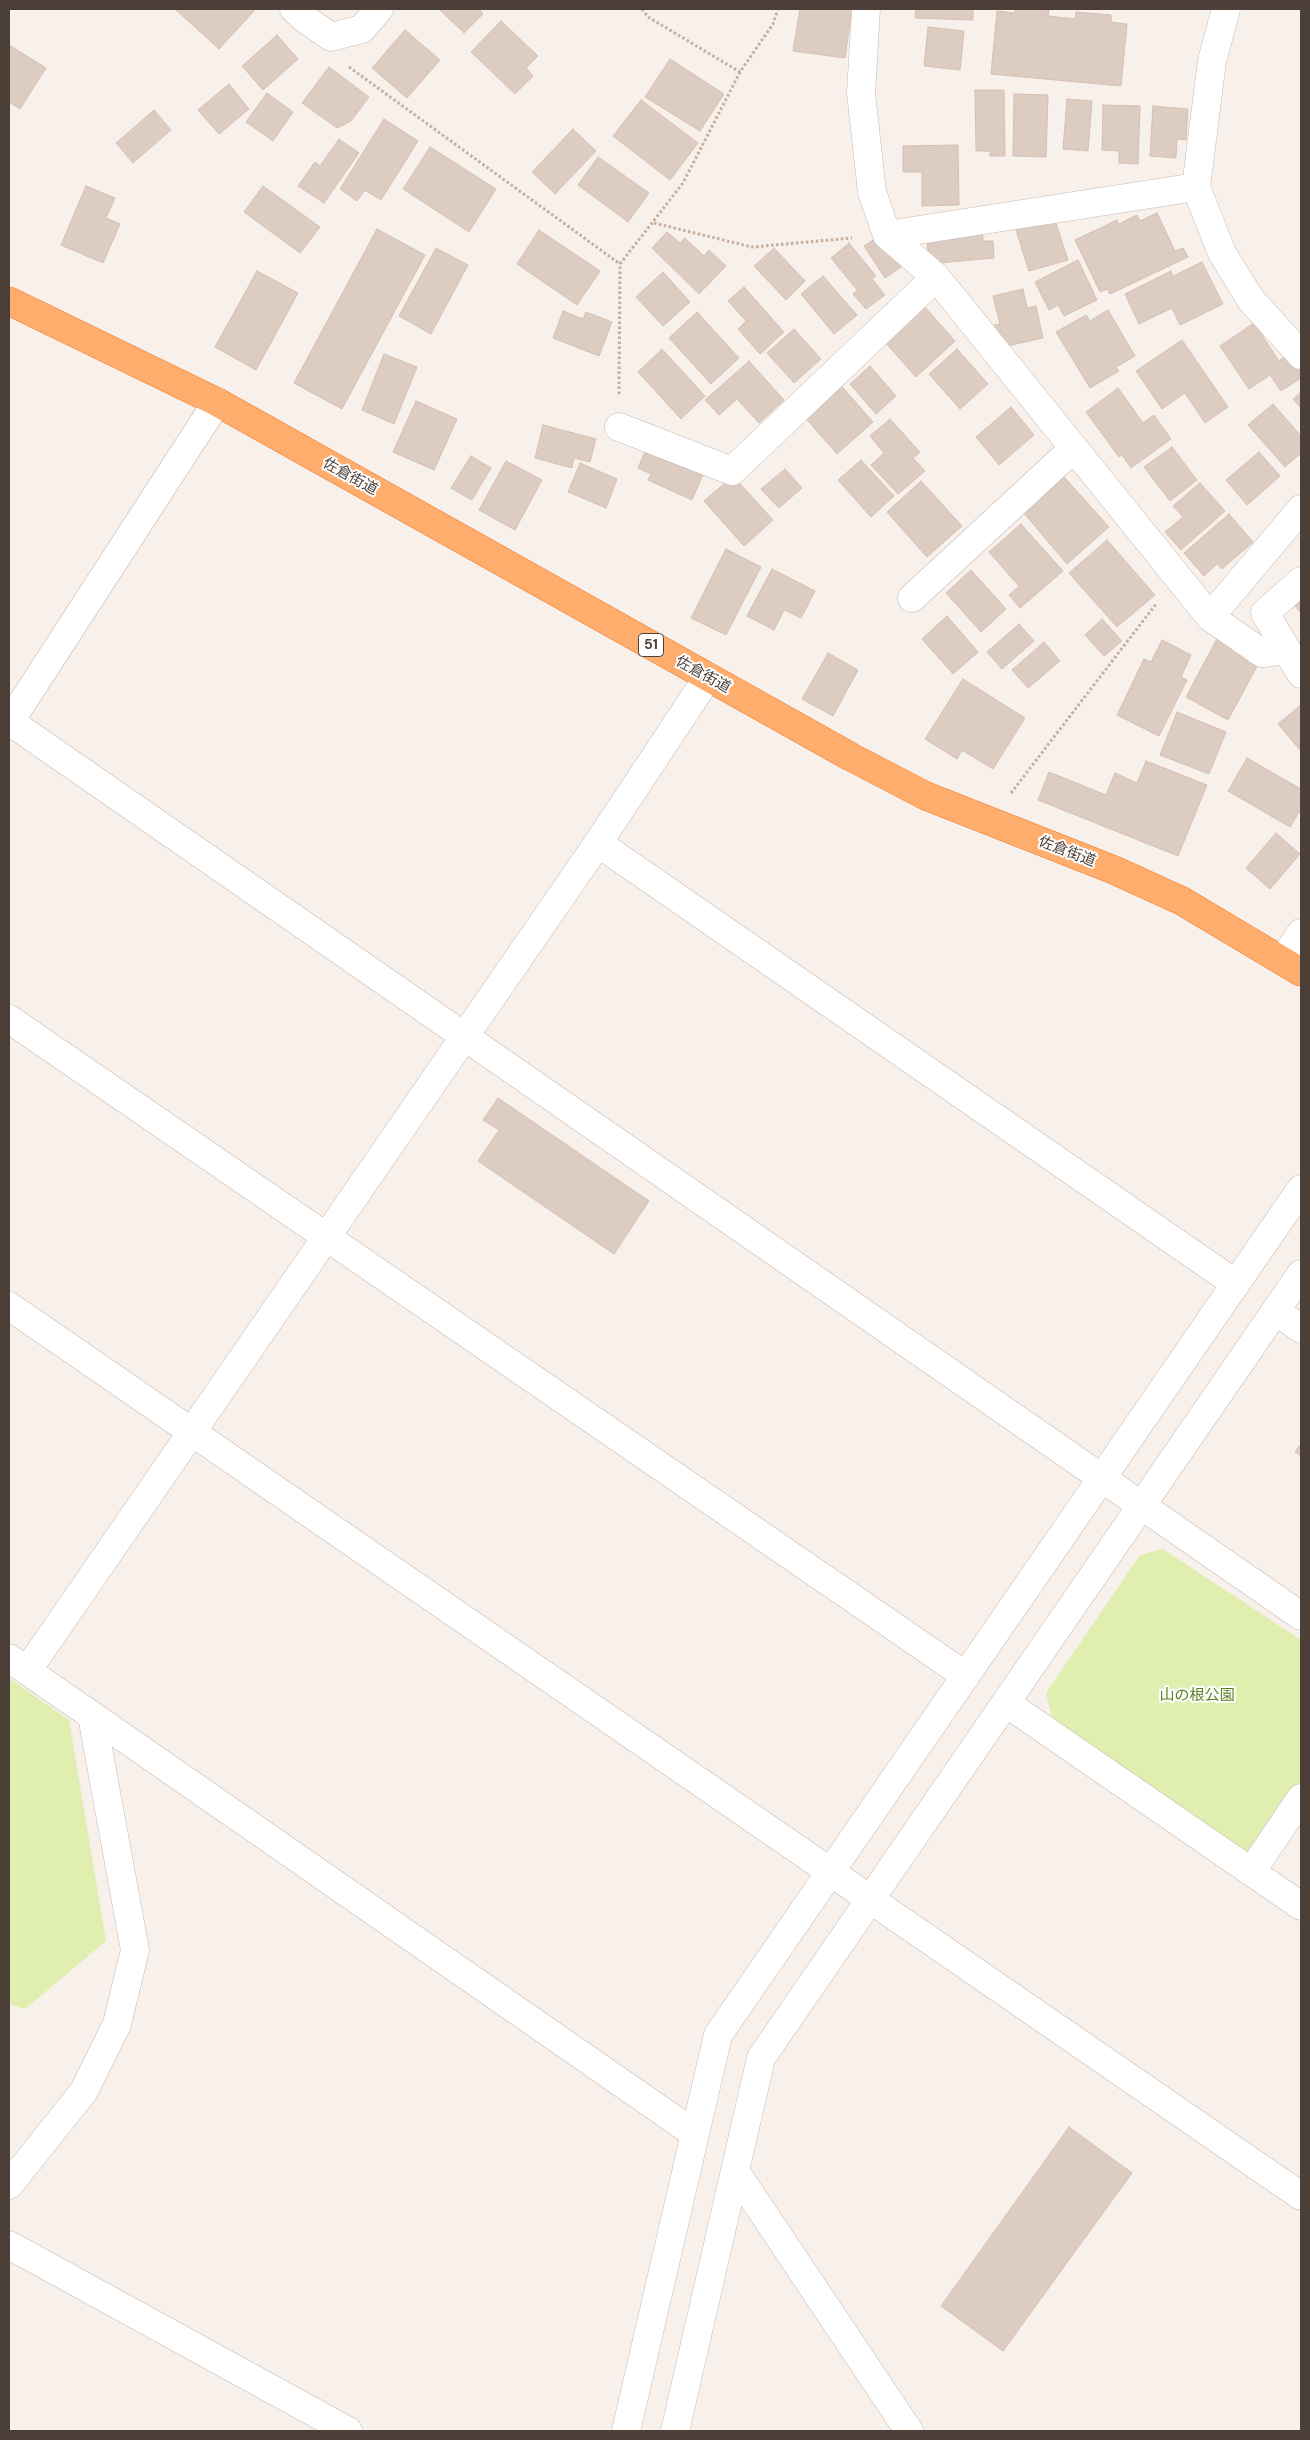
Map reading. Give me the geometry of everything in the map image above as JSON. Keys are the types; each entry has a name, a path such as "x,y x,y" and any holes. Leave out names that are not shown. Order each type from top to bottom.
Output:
{"highway":[{"name":"佐倉街道","path":"9,301 217,402 851,758 926,796 1114,870 1182,901 1292,966"}],"street":[{"path":"294,9 305,19 332,37 362,29 379,9"},
{"path":"866,9 862,93 872,192 887,234 936,277 1176,578 1210,617 1262,653 1287,650"},
{"path":"1226,9 1212,61 1196,187 1222,253 1251,300 1301,355"},
{"path":"887,234 1196,187"},
{"path":"619,426 732,472 936,277"},
{"path":"217,402 9,722 1301,1616"},
{"path":"912,598 1073,449"},
{"path":"1210,617 1301,509"},
{"path":"1301,581 1264,613 1301,674"},
{"path":"695,2134 18,1664 192,1432 598,843 708,677"},
{"path":"598,843 1236,1284"},
{"path":"1292,966 1301,933"},
{"path":"9,1019 966,1676"},
{"path":"626,2431 718,2035 1301,1189"},
{"path":"675,2431 762,2058 1301,1274"},
{"path":"9,1306 1301,2196"},
{"path":"1276,1311 1301,1329"},
{"path":"1006,1703 1301,1906"},
{"path":"9,2185 84,2091 117,2024 135,1950 92,1716"},
{"path":"1252,1872 1301,1798"},
{"path":"735,2171 909,2431"},
{"path":"9,2244 348,2431"}],"path":[{"path":"642,9 648,17 740,72"},
{"path":"619,426 620,264 654,223 683,183 740,72 773,24 778,9"},
{"path":"332,37 345,64 620,264"},
{"path":"654,223 752,247 887,234"},
{"path":"988,822 1176,578"}],"green space":[{"name":"山の根公園","path":"1163,1549 1301,1640 1301,1786 1256,1850 1239,1853 1053,1722 1046,1693 1140,1555"},
{"path":"9,1678 69,1720 106,1941 25,2009 9,2004"}],"building":[{"path":"175,9 252,9 254,11 219,49"},
{"path":"439,9 479,9 483,14 464,33"},
{"path":"800,9 852,9 845,58 793,51"},
{"path":"916,9 973,9 973,20 915,18"},
{"path":"1015,9 1049,10 1048,16 1075,19 1076,12 1111,15 1111,22 1127,24 1121,86 991,74 997,11 1015,13"},
{"path":"501,21 538,56 526,68 533,76 515,94 471,52"},
{"path":"928,27 964,31 960,70 924,66"},
{"path":"405,30 440,60 407,98 372,68"},
{"path":"277,35 298,59 263,90 242,66"},
{"path":"9,45 46,68 20,109 9,102"},
{"path":"670,59 724,94 700,131 645,97"},
{"path":"329,67 369,97 351,121 337,128 302,103"},
{"path":"229,84 249,109 219,134 198,110"},
{"path":"975,90 1004,90 1005,156 990,156 990,151 976,151"},
{"path":"267,93 293,112 273,141 246,122"},
{"path":"1014,94 1048,95 1046,157 1013,156"},
{"path":"1067,99 1092,101 1088,151 1063,149"},
{"path":"641,100 698,143 670,180 613,136"},
{"path":"1103,105 1140,106 1138,164 1119,163 1119,151 1102,150"},
{"path":"1153,106 1188,109 1186,140 1177,139 1176,158 1150,156"},
{"path":"154,110 171,130 133,163 116,143"},
{"path":"384,119 418,141 381,200 365,190 357,201 340,189"},
{"path":"573,129 596,151 555,194 532,172"},
{"path":"339,139 359,153 324,203 298,186 315,162 320,166"},
{"path":"958,145 959,205 922,206 922,172 903,172 903,146"},
{"path":"430,147 496,189 469,232 403,189"},
{"path":"598,157 649,193 628,222 578,185"},
{"path":"86,186 115,198 106,218 120,224 103,263 61,245"},
{"path":"263,186 320,227 300,253 244,212"},
{"path":"1157,213 1175,251 1183,248 1188,257 1110,294 1107,289 1100,292 1075,240 1117,220 1119,224 1137,215 1140,221"},
{"path":"1053,214 1068,260 1029,271 1015,227"},
{"path":"982,227 983,241 993,241 994,258 929,264 926,232"},
{"path":"377,229 425,255 342,409 294,383"},
{"path":"539,230 600,271 577,305 517,264"},
{"path":"667,232 680,243 685,238 704,256 709,250 726,266 699,294 652,248"},
{"path":"881,235 902,266 885,278 864,246"},
{"path":"849,243 876,276 872,279 885,295 866,309 853,294 857,290 831,258"},
{"path":"436,248 468,265 431,334 399,316"},
{"path":"774,248 805,281 786,300 754,266"},
{"path":"1078,260 1097,300 1064,316 1058,305 1049,310 1035,282"},
{"path":"1202,262 1223,304 1180,325 1172,308 1139,324 1125,294 1171,271 1173,276"},
{"path":"257,271 298,293 256,370 215,347"},
{"path":"663,272 690,302 663,326 636,297"},
{"path":"823,276 857,315 834,334 801,294"},
{"path":"744,287 784,332 760,354 738,329 746,321 728,301"},
{"path":"1023,289 1027,308 1036,306 1043,338 998,348 992,326 1000,324 993,296"},
{"path":"923,305 955,341 916,377 884,341"},
{"path":"1108,310 1135,356 1116,367 1119,371 1090,388 1056,332 1086,315 1090,321"},
{"path":"563,311 583,319 586,312 612,322 599,356 553,338"},
{"path":"697,312 739,358 711,384 669,338"},
{"path":"1254,323 1279,361 1292,351 1301,365 1301,378 1281,391 1270,375 1249,389 1220,346"},
{"path":"794,329 821,359 794,383 767,353"},
{"path":"1182,340 1228,407 1205,423 1185,393 1162,409 1136,371"},
{"path":"662,349 705,396 681,419 638,372"},
{"path":"957,349 988,384 960,409 929,374"},
{"path":"384,354 417,367 394,424 362,410"},
{"path":"749,361 784,400 759,423 737,399 719,415 705,400"},
{"path":"870,366 896,396 876,414 850,384"},
{"path":"837,381 873,422 837,454 801,413"},
{"path":"1118,388 1143,423 1154,415 1171,439 1131,468 1122,455 1119,457 1086,412"},
{"path":"1301,392 1301,408 1293,399"},
{"path":"416,401 457,419 434,470 393,452"},
{"path":"1273,404 1301,436 1301,453 1285,467 1248,425"},
{"path":"1011,407 1034,435 999,465 976,437"},
{"path":"890,419 920,452 913,458 925,471 898,494 871,465 884,453 870,436"},
{"path":"543,425 596,439 590,462 574,458 572,468 535,458"},
{"path":"648,445 705,470 692,500 648,480 651,474 638,468"},
{"path":"1172,447 1197,480 1170,501 1144,467"},
{"path":"1259,452 1280,476 1247,505 1226,480"},
{"path":"471,456 491,468 472,500 451,488"},
{"path":"861,460 894,496 871,517 838,480"},
{"path":"506,461 542,480 515,530 479,510"},
{"path":"580,463 617,479 606,508 568,492"},
{"path":"785,469 802,488 779,508 761,489"},
{"path":"733,476 773,520 744,546 704,501"},
{"path":"1064,477 1109,527 1067,564 1023,512"},
{"path":"921,481 962,526 927,557 887,512"},
{"path":"1200,483 1225,511 1181,550 1165,532 1183,517 1173,506"},
{"path":"1229,514 1253,542 1222,569 1217,564 1204,576 1184,553"},
{"path":"1021,524 1063,571 1020,608 1009,595 1019,586 989,552"},
{"path":"1107,540 1155,595 1117,627 1069,573"},
{"path":"726,549 761,567 726,635 691,618"},
{"path":"772,569 815,591 801,618 784,610 774,630 747,616"},
{"path":"971,570 1006,609 981,632 946,593"},
{"path":"1301,601 1301,613 1295,606"},
{"path":"947,616 978,652 953,674 922,639"},
{"path":"1102,619 1122,641 1104,656 1085,635"},
{"path":"1019,624 1034,641 1002,669 987,652"},
{"path":"1219,635 1262,657 1228,720 1186,697"},
{"path":"1162,640 1191,655 1181,677 1187,680 1159,736 1117,715 1144,659 1151,662"},
{"path":"1044,642 1060,661 1028,688 1012,670"},
{"path":"828,653 858,670 833,716 802,699"},
{"path":"963,679 1025,718 993,769 962,750 957,759 925,739"},
{"path":"1301,705 1301,749 1300,750 1278,724"},
{"path":"1177,712 1226,732 1209,774 1160,755"},
{"path":"1247,758 1301,789 1301,809 1290,827 1228,791"},
{"path":"1146,761 1207,785 1178,856 1038,800 1049,772 1106,795 1115,773 1137,783"},
{"path":"1276,833 1300,854 1270,889 1246,868"},
{"path":"498,1098 649,1201 614,1254 478,1161 499,1130 483,1120"},
{"path":"1301,1444 1301,1456 1295,1452"},
{"path":"1069,2127 1132,2173 1003,2351 941,2306"}]}
